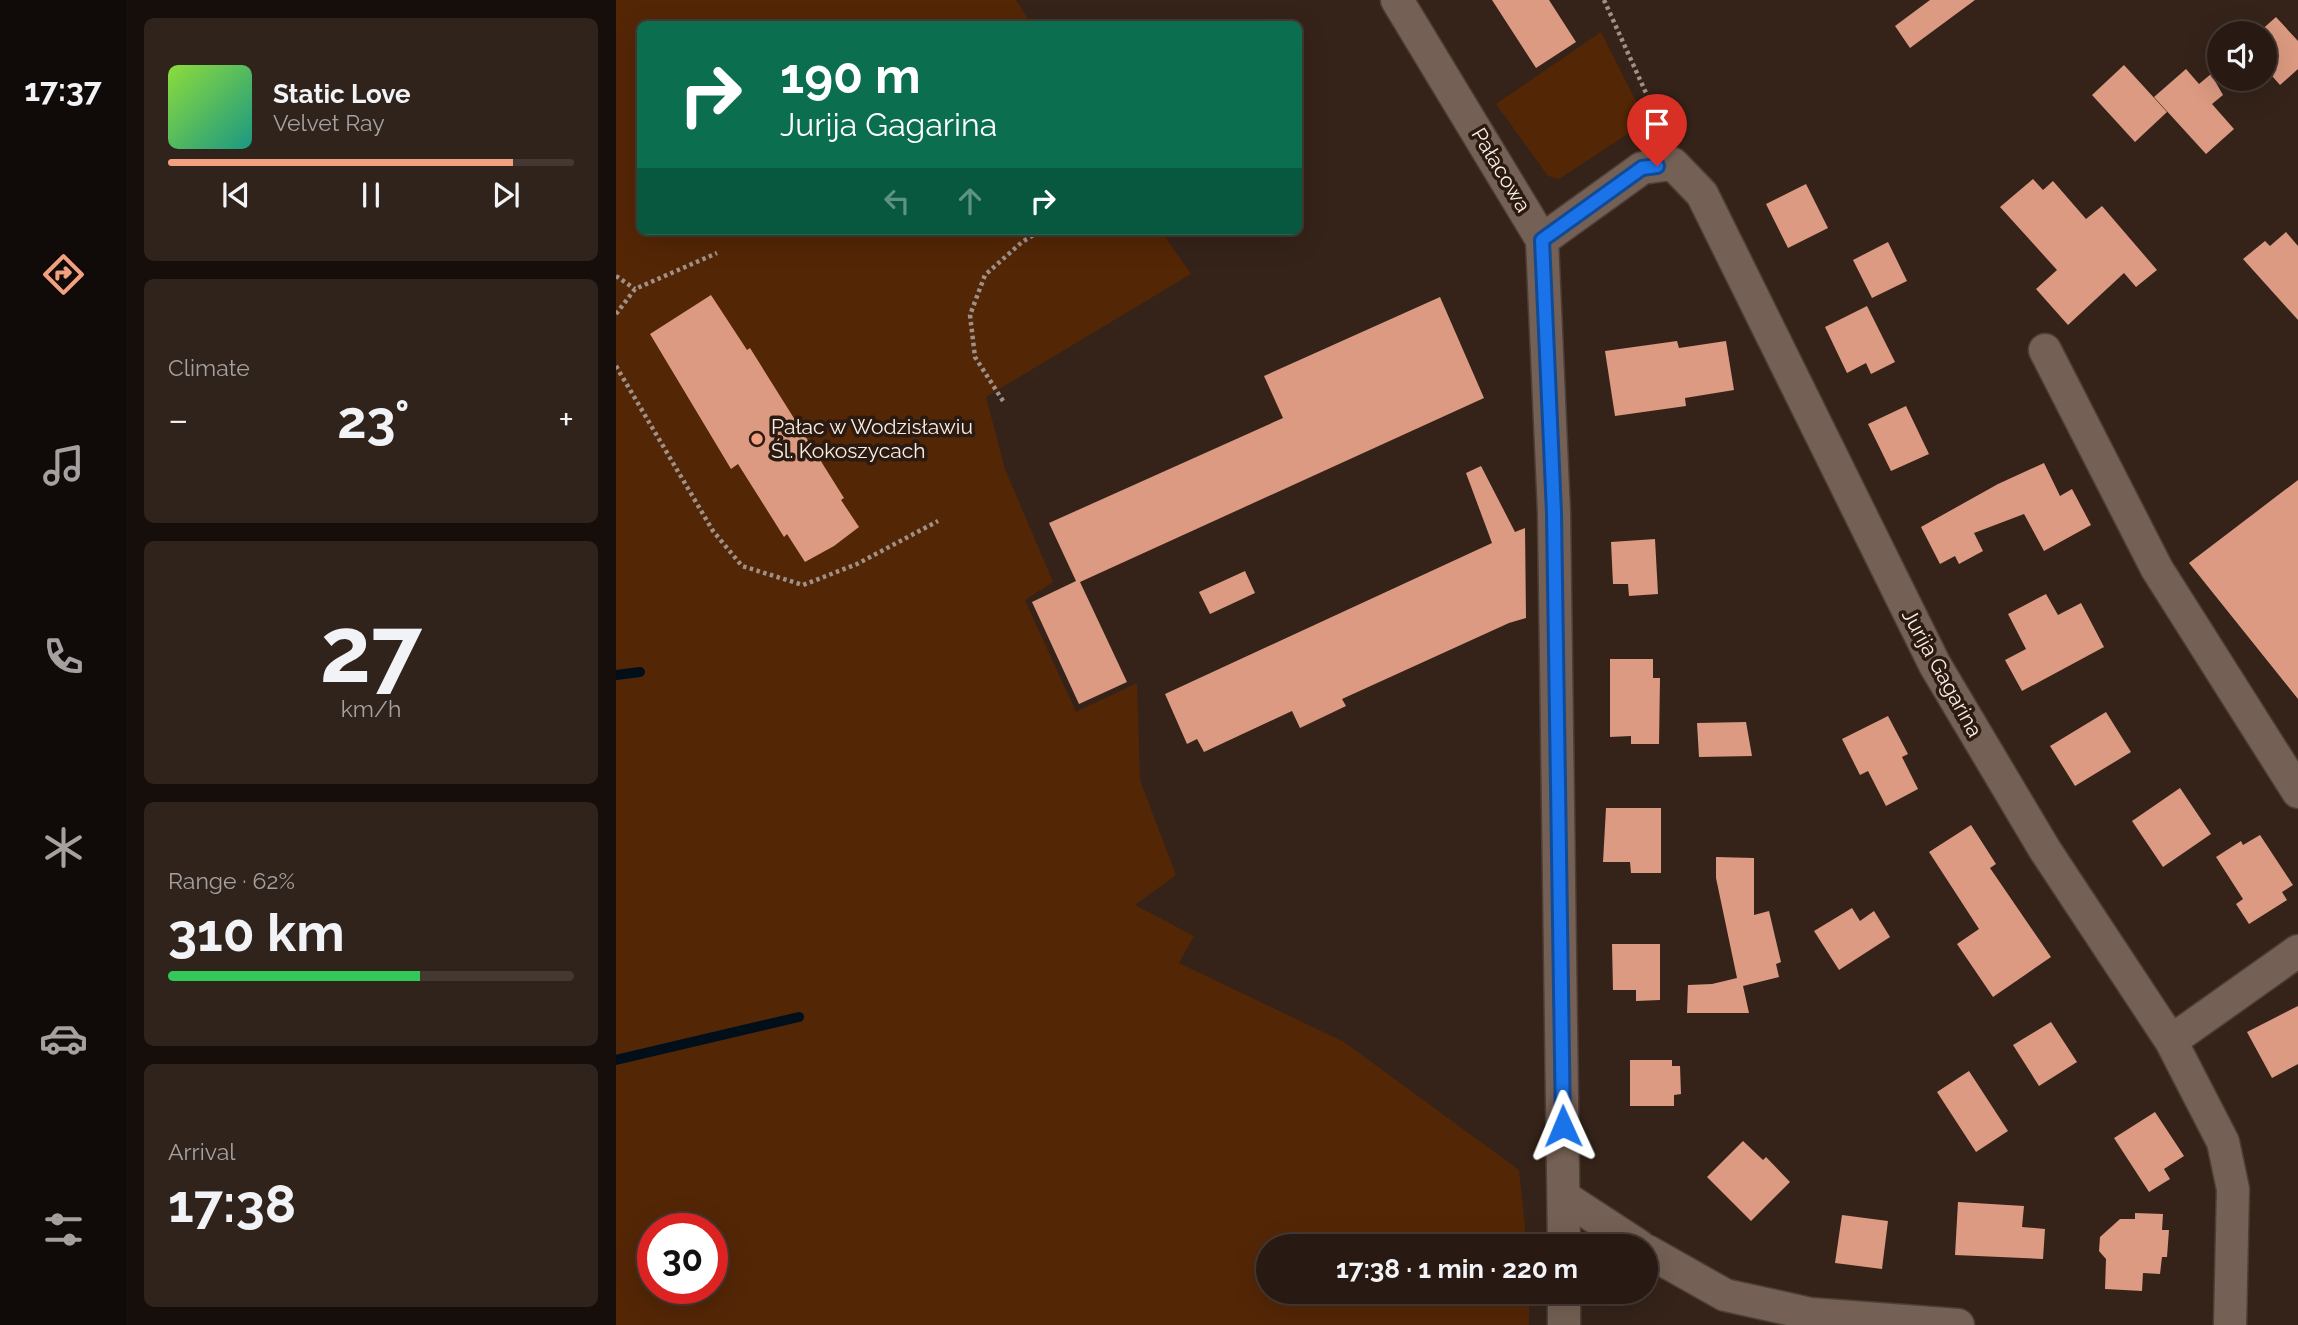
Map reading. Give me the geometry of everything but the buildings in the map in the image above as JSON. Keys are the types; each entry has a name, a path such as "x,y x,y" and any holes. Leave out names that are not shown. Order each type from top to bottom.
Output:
{"street":[{"name":"Pałacowa","path":"1397,0 1542,240 1554,513 1564,1234"},
{"name":"Jurija Gagarina","path":"1542,240 1642,168 1672,164 1702,194 1935,665 2045,850 2171,1041 2223,1142 2233,1189 2230,1325"},
{"path":"2045,350 2157,569 2298,792"},
{"path":"2171,1041 2298,951"},
{"path":"1564,1197 1621,1234"},
{"path":"1658,1257 1725,1295 1811,1314 1958,1325"},
{"path":"1564,1304 1564,1325"}],"path":[{"path":"1604,0 1660,124 1679,140"},
{"path":"1003,401 975,357 970,315 985,275 1033,235"},
{"path":"616,314 635,289 718,253"},
{"path":"616,276 635,289"},
{"path":"616,366 713,531 742,566 803,585 858,564 938,521"}],"shaded area":[{"path":"616,0 1016,0 1029,21 637,21 637,235 1164,235 1191,274 986,397 1005,469 1053,582 1025,600 1076,712 1137,683 1140,780 1176,875 1135,905 1194,936 1179,963 1344,1042 1519,1170 1526,1234 1256,1234 1256,1304 1529,1304 1529,1325 616,1325"},
{"path":"1601,32 1636,101 1629,133 1559,179 1548,176 1496,104"}],"waterway":[{"path":"616,675 640,672"},
{"path":"616,1060 799,1017"}],"place":[{"name":"Pałac w Wodzisławiu Śl. Kokoszycach","path":"757,439"}],"route":[{"path":"1563,1126 1554,513 1542,240 1642,168 1657,166"}]}
